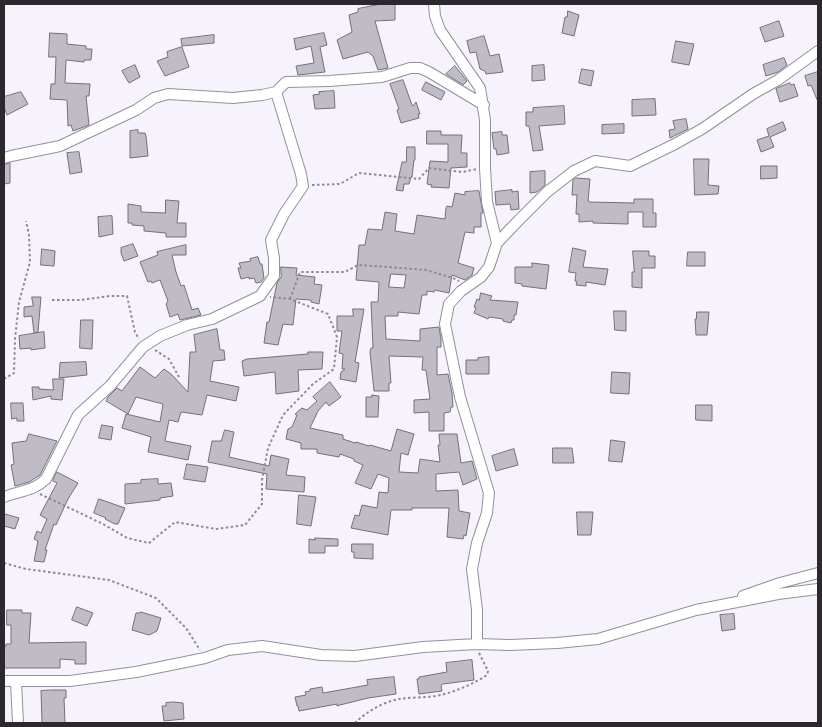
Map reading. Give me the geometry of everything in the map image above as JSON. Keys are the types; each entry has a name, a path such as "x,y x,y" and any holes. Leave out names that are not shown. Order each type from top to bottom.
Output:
{"street":[{"path":"434,4 438,25 480,88 484,106 487,202 497,243"},
{"path":"477,644 477,610 472,569 477,543 487,513 489,493 460,397 445,324 449,304 461,291 481,277 490,267 497,243 547,192 574,171 595,161 630,166 702,129 753,94 784,76 818,51"},
{"path":"4,158 60,146 136,110 154,98 168,94 233,98 276,92 286,82 382,77 410,68 420,68 484,106"},
{"path":"4,497 18,491 32,489 46,479 78,416 110,386 143,348 160,336 187,325 212,319 260,296 274,276 271,240 284,214 303,186 302,174 276,92"},
{"path":"714,607 780,583 818,573"},
{"path":"4,681 70,681 136,672 205,658 228,650 262,646 321,655 355,656 477,644 510,645 598,638 696,610 778,594 818,589"},
{"path":"16,682 18,723"}],"path":[{"path":"303,186 340,184 359,173 419,179 429,168 462,172 485,168"},
{"path":"4,379 14,373 19,302 30,262 29,235 26,221"},
{"path":"290,300 300,272 345,272 358,265 426,270 470,285"},
{"path":"52,300 127,296 135,332 143,348 157,351 169,359 180,377"},
{"path":"32,489 128,538 149,543 175,522 216,529 245,525 262,504 262,480 268,448 283,415 313,384 334,369 336,336 328,314 290,300 260,296"},
{"path":"4,563 26,569 109,580 156,598 186,628 205,658"},
{"path":"356,723 363,715 375,708 398,699 439,696 478,681 488,671 480,656 477,644"}],"building":[{"path":"381,4 395,4 395,20 375,21 388,68 378,70 373,56 368,52 343,59 337,40 352,32 349,15 358,12 358,9"},
{"path":"568,11 579,15 574,36 562,33"},
{"path":"779,21 784,36 765,42 760,28"},
{"path":"50,33 67,34 67,44 86,46 86,49 92,49 91,60 84,60 84,62 66,60 65,83 90,84 89,96 86,96 89,125 73,131 71,125 68,126 67,100 50,99 51,84 55,84 56,57 49,57"},
{"path":"324,33 327,45 320,47 325,72 298,75 296,66 314,63 311,46 296,50 294,39"},
{"path":"214,35 214,43 182,46 181,39"},
{"path":"484,36 490,56 499,54 503,72 486,74 485,71 480,69 476,52 470,53 467,41"},
{"path":"676,41 694,44 689,65 672,62"},
{"path":"182,47 189,67 165,76 157,61 168,57 167,52"},
{"path":"784,58 787,65 778,72 766,76 763,65"},
{"path":"135,65 140,77 129,83 122,71"},
{"path":"544,65 545,80 532,81 532,66"},
{"path":"455,66 467,81 463,85 446,74"},
{"path":"582,69 594,71 591,86 579,83"},
{"path":"818,72 818,102 811,85 808,86 805,76"},
{"path":"403,80 412,105 416,102 420,114 418,114 419,118 401,123 397,110 399,109 390,84"},
{"path":"426,82 445,92 441,100 422,90"},
{"path":"790,83 791,85 794,84 798,96 780,102 776,89"},
{"path":"334,91 335,108 315,109 313,95 320,94 319,92"},
{"path":"21,92 28,104 7,115 4,107 4,97"},
{"path":"655,99 656,115 632,116 632,100"},
{"path":"564,106 565,124 539,126 543,150 533,151 529,126 526,126 526,112 533,112 533,108"},
{"path":"686,119 688,129 670,138 669,130 675,129 673,121"},
{"path":"783,122 786,130 770,137 774,147 761,152 757,140 769,136 767,129"},
{"path":"624,124 624,133 602,134 602,125"},
{"path":"138,130 138,133 145,133 148,156 130,158 130,131"},
{"path":"427,131 441,131 441,135 462,135 461,153 467,153 467,167 451,168 449,188 431,187 432,185 427,184 430,161 448,162 448,144 427,144"},
{"path":"502,132 502,135 507,135 509,153 497,155 496,149 494,149 492,133"},
{"path":"407,147 415,147 412,177 409,184 404,184 403,191 396,190 402,162 406,162"},
{"path":"79,152 82,172 70,174 67,153"},
{"path":"694,159 709,159 708,185 719,186 718,194 695,195"},
{"path":"10,163 10,183 4,184 4,165"},
{"path":"761,166 777,166 777,178 761,179"},
{"path":"545,171 545,185 537,192 530,193 530,172"},
{"path":"576,178 590,179 588,201 590,202 634,203 634,199 653,199 656,227 643,227 643,212 628,212 628,224 593,223 593,221 579,222 579,214 576,214 577,195 572,195 573,180"},
{"path":"512,190 512,192 518,191 519,209 511,210 510,204 496,205 495,192"},
{"path":"479,191 483,213 481,213 481,227 474,227 474,233 465,232 458,263 474,268 472,275 465,280 452,275 449,293 435,290 434,292 427,291 427,295 422,295 419,314 398,312 398,316 385,316 386,339 420,341 420,329 439,327 441,347 437,347 437,375 448,374 453,407 451,407 450,412 444,413 444,431 429,431 429,412 414,413 414,400 430,399 426,370 422,370 423,357 389,356 391,383 389,383 389,391 374,391 370,352 371,348 373,348 371,302 378,302 379,282 356,280 359,245 365,245 368,229 382,230 385,212 397,214 395,231 414,234 417,215 445,219 446,208 447,206 452,207 455,193 465,195 465,192","holes":["391,274 406,275 404,288 389,287"]},
{"path":"166,200 179,201 177,223 186,223 186,237 166,237 166,233 144,231 144,226 128,223 128,204 141,206 141,212 165,213"},
{"path":"112,216 113,234 99,237 98,217"},
{"path":"133,244 138,256 124,261 121,248"},
{"path":"186,245 186,255 172,255 181,286 184,285 192,310 198,308 201,315 180,320 178,314 170,317 166,304 168,301 160,280 152,283 151,281 148,282 140,262 158,255 157,252"},
{"path":"573,248 586,251 583,267 608,269 605,285 586,282 586,286 576,285 576,273 569,272"},
{"path":"42,249 55,251 54,266 41,265"},
{"path":"633,251 649,251 649,256 655,256 655,268 642,268 642,288 632,287 632,272 634,272"},
{"path":"688,252 705,252 705,266 687,266"},
{"path":"258,257 260,264 262,264 264,278 261,282 256,283 254,278 249,279 249,277 241,279 238,268 241,268 239,263 251,261 250,259"},
{"path":"532,263 549,265 546,289 522,286 522,284 515,283 515,267 532,267"},
{"path":"281,267 297,268 296,275 315,277 314,284 322,285 319,304 311,302 311,300 296,299 293,325 283,324 278,345 264,343 267,322 269,322 277,283 281,277"},
{"path":"481,293 492,296 490,300 518,302 514,320 511,323 503,321 503,319 489,317 488,319 474,313 476,308 474,307"},
{"path":"32,297 41,297 38,332 34,333 32,316 24,317 24,307 33,306"},
{"path":"353,309 364,309 355,362 359,363 356,382 340,379 341,372 345,369 342,369 343,354 339,353 342,331 337,331 337,316 353,316"},
{"path":"614,311 626,311 626,331 615,330"},
{"path":"697,312 709,312 707,335 696,335 695,319"},
{"path":"81,320 93,320 92,349 80,348"},
{"path":"217,329 220,350 224,350 225,360 213,361 210,381 239,387 236,401 207,395 202,415 181,412 178,422 169,420 165,441 191,446 188,460 148,452 151,437 122,428 126,414 160,422 163,404 136,397 128,414 106,401 108,397 117,388 122,391 140,367 155,378 164,369 188,392 190,352 196,352 194,335"},
{"path":"44,332 45,348 20,349 19,336"},
{"path":"308,352 323,352 322,369 298,370 299,391 276,394 275,372 244,376 242,361 247,359 308,354"},
{"path":"489,357 489,374 466,374 466,360 478,360 478,358"},
{"path":"86,362 87,375 59,378 60,363"},
{"path":"612,372 630,373 629,394 611,393"},
{"path":"53,379 64,379 62,400 51,399 51,396 33,400 32,387 53,390"},
{"path":"330,382 341,397 329,406 326,402 318,411 310,428 343,435 343,439 355,443 391,451 397,429 414,434 408,455 401,453 399,472 418,473 420,459 440,462 439,434 457,434 461,463 472,461 477,479 463,485 459,472 436,474 436,491 458,490 459,511 470,513 466,536 464,535 463,539 447,537 449,508 391,510 388,535 351,528 355,515 359,516 362,505 377,508 379,492 388,493 389,478 378,474 371,489 355,483 363,465 354,461 354,459 340,454 339,457 317,453 317,449 301,449 301,443 286,439 288,429 292,427 297,415 295,414 302,408 307,410 317,401 313,397"},
{"path":"372,395 379,396 378,417 366,417 366,397 372,397"},
{"path":"11,403 23,403 24,421 17,421 17,418 12,419"},
{"path":"696,405 712,405 712,421 696,420"},
{"path":"102,425 113,427 111,440 99,438"},
{"path":"225,430 234,432 229,457 269,466 271,455 289,459 286,475 305,477 304,492 266,489 267,474 208,462 212,441 221,441"},
{"path":"29,434 57,441 40,475 29,482 15,486 11,465 14,464 12,443 26,441"},
{"path":"611,440 625,442 622,462 609,461"},
{"path":"553,448 572,448 574,463 553,463"},
{"path":"514,449 518,465 496,471 492,456"},
{"path":"187,464 208,467 205,482 184,479"},
{"path":"57,472 78,483 56,525 54,524 45,550 47,550 44,562 34,561 38,541 34,539 37,531 41,533 47,519 40,515 57,483 53,481"},
{"path":"158,479 158,484 171,483 173,496 160,498 160,500 125,504 125,484 141,483 141,480"},
{"path":"299,495 316,497 311,526 297,524"},
{"path":"99,499 125,508 118,524 94,513"},
{"path":"577,512 593,512 591,535 578,535"},
{"path":"5,514 19,518 15,529 4,526"},
{"path":"315,538 338,539 338,546 325,546 325,553 309,553 309,539 315,540"},
{"path":"352,544 373,544 373,559 354,558"},
{"path":"77,607 93,613 87,626 72,620"},
{"path":"7,610 22,610 22,613 31,613 29,643 86,642 86,664 75,664 75,660 60,659 60,668 4,668 4,646 11,644 11,625 7,625"},
{"path":"141,612 161,618 157,631 149,635 132,630 136,613"},
{"path":"734,614 735,629 722,631 720,615"},
{"path":"472,660 474,680 443,684 441,686 442,691 419,694 417,679 419,677 447,672 446,663"},
{"path":"394,677 396,694 368,698 337,706 337,704 299,711 297,706 295,697 306,695 305,692 310,691 310,689 322,687 323,693 368,685 367,680"},
{"path":"66,690 66,698 64,698 65,723 42,723 41,691"},
{"path":"166,703 183,703 184,719 164,721 162,706 166,706"}]}
